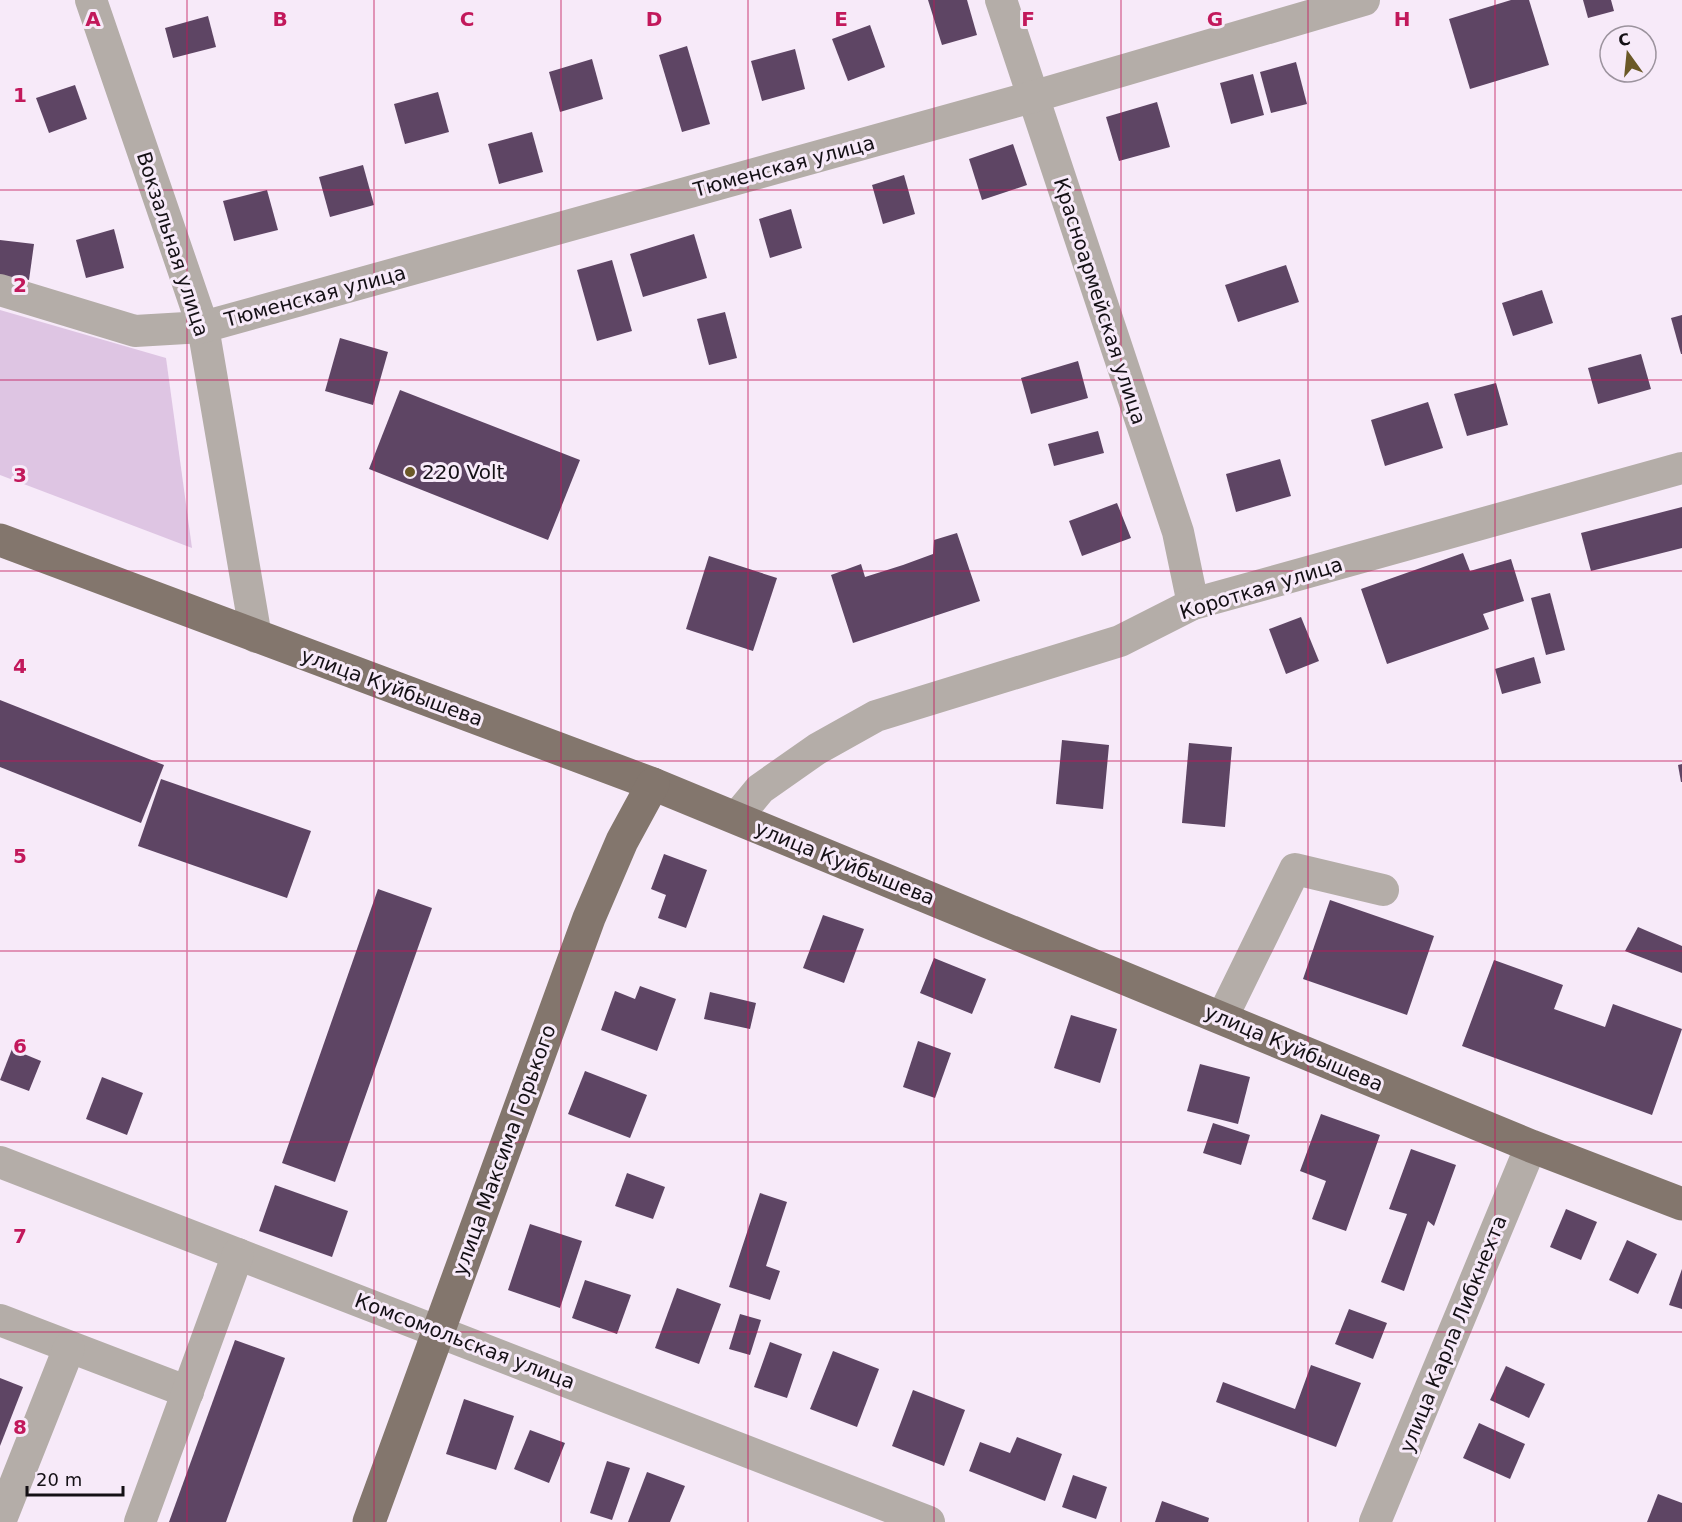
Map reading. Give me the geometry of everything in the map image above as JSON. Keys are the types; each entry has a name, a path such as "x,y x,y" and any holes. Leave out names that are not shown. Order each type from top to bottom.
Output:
{"main road":[{"name":"улица Куйбышева","path":"0,540 653,784 1531,1146 1682,1204"},
{"name":"улица Максима Горького","path":"369,1522 589,918 622,841 653,784"}],"street":[{"name":"Вокзальная улица","path":"91,0 203,327 256,637"},
{"name":"Красноармейская улица","path":"1001,0 1178,532 1193,604"},
{"name":"Тюменская улица","path":"0,290 135,331 203,327 1032,97 1364,0"},
{"name":"Короткая улица","path":"736,818 760,789 817,749 876,716 1120,641 1193,604 1682,468"},
{"path":"1222,1018 1295,869 1383,890"},
{"name":"улица Карла Либкнехта","path":"1376,1522 1531,1146"},
{"name":"Комсомольская улица","path":"0,1162 929,1522"},
{"path":"140,1522 238,1254"},
{"path":"0,1320 188,1392"},
{"path":"0,1522 69,1347"}],"shaded area":[{"path":"0,310 166,358 192,548 0,475"}],"building":[{"path":"928,0 967,0 977,35 942,45"},
{"path":"1511,0 1529,0 1549,65 1470,89 1449,19"},
{"path":"1583,0 1611,0 1614,11 1588,18"},
{"path":"208,16 216,47 173,58 165,28"},
{"path":"870,25 885,67 848,81 832,39"},
{"path":"687,46 710,124 682,132 659,55"},
{"path":"795,49 805,89 762,101 751,61"},
{"path":"592,59 603,99 560,112 549,72"},
{"path":"1296,62 1307,104 1271,113 1260,72"},
{"path":"1253,74 1264,115 1231,124 1220,83"},
{"path":"75,85 87,119 49,133 36,98"},
{"path":"438,92 449,132 405,144 394,104"},
{"path":"1157,102 1170,147 1119,161 1106,117"},
{"path":"532,132 543,172 499,184 488,144"},
{"path":"1013,144 1027,185 982,200 969,159"},
{"path":"363,165 374,205 330,217 319,177"},
{"path":"904,175 915,214 883,224 872,185"},
{"path":"267,190 278,230 234,241 223,201"},
{"path":"791,209 802,248 770,258 759,219"},
{"path":"114,229 124,268 86,278 76,240"},
{"path":"694,234 707,278 643,297 630,254"},
{"path":"0,240 34,244 29,280 0,276"},
{"path":"612,260 632,331 597,341 577,270"},
{"path":"1286,265 1299,302 1238,322 1225,285"},
{"path":"1542,290 1553,323 1513,336 1502,303"},
{"path":"725,312 737,358 709,365 697,319"},
{"path":"1682,315 1682,354 1681,354 1671,318"},
{"path":"340,338 388,352 373,405 325,391"},
{"path":"1641,354 1651,389 1598,404 1588,368"},
{"path":"1078,361 1088,398 1031,414 1021,378"},
{"path":"1496,383 1508,425 1467,436 1454,394"},
{"path":"400,390 580,460 548,540 369,469"},
{"path":"1428,402 1443,448 1385,466 1371,420"},
{"path":"1098,431 1104,453 1054,466 1048,444"},
{"path":"1280,459 1291,496 1236,512 1226,474"},
{"path":"1117,503 1131,538 1082,556 1069,521"},
{"path":"1682,507 1682,548 1591,571 1581,533"},
{"path":"957,533 980,601 853,643 831,575 861,564 865,577 903,565 933,554 934,540"},
{"path":"1463,553 1470,571 1511,559 1524,601 1483,614 1489,629 1387,664 1361,589"},
{"path":"709,556 777,578 753,651 686,629"},
{"path":"1550,593 1565,650 1546,655 1531,598"},
{"path":"1301,617 1319,661 1286,674 1269,629"},
{"path":"1534,657 1541,683 1502,694 1495,669"},
{"path":"0,700 164,765 141,823 0,767"},
{"path":"1062,740 1109,745 1103,809 1056,804"},
{"path":"1189,743 1232,747 1225,827 1182,823"},
{"path":"1682,764 1682,782 1681,782 1678,765"},
{"path":"161,779 311,831 287,898 138,846"},
{"path":"664,854 707,870 686,928 658,918 666,895 651,889"},
{"path":"378,889 432,908 335,1182 282,1163"},
{"path":"1330,900 1434,936 1407,1015 1303,979"},
{"path":"823,915 864,929 844,983 803,968"},
{"path":"1638,927 1682,946 1682,973 1625,951"},
{"path":"934,958 986,979 972,1014 920,993"},
{"path":"1494,960 1563,985 1554,1009 1605,1027 1613,1004 1682,1029 1652,1115 1462,1046"},
{"path":"640,986 676,999 657,1051 601,1030 615,991 635,999"},
{"path":"710,992 756,1003 750,1029 704,1019"},
{"path":"1071,1015 1117,1029 1100,1083 1054,1068"},
{"path":"918,1041 951,1053 935,1098 903,1087"},
{"path":"12,1049 41,1061 29,1091 0,1080"},
{"path":"1200,1064 1250,1077 1238,1124 1187,1111"},
{"path":"585,1071 647,1095 630,1138 568,1114"},
{"path":"102,1077 143,1093 127,1135 86,1119"},
{"path":"1321,1114 1380,1135 1346,1231 1312,1219 1326,1181 1300,1171"},
{"path":"1213,1123 1250,1135 1241,1165 1203,1153"},
{"path":"1411,1149 1456,1165 1434,1226 1428,1221 1404,1291 1381,1282 1407,1214 1389,1209"},
{"path":"627,1173 665,1187 653,1219 615,1206"},
{"path":"275,1185 348,1211 332,1257 259,1231"},
{"path":"760,1193 787,1202 766,1266 780,1271 770,1300 729,1287"},
{"path":"1566,1209 1597,1222 1581,1260 1550,1247"},
{"path":"530,1224 582,1241 560,1308 508,1290"},
{"path":"1627,1240 1657,1254 1638,1294 1609,1280"},
{"path":"1682,1269 1682,1309 1669,1305"},
{"path":"585,1280 631,1295 617,1334 572,1318"},
{"path":"677,1288 721,1304 699,1364 655,1348"},
{"path":"1349,1309 1387,1323 1373,1359 1335,1344"},
{"path":"740,1314 761,1320 750,1355 729,1349"},
{"path":"235,1340 285,1358 226,1522 169,1522"},
{"path":"770,1342 802,1354 787,1398 754,1387"},
{"path":"833,1351 879,1369 857,1427 810,1409"},
{"path":"1311,1365 1361,1383 1336,1447 1216,1402 1223,1382 1295,1409"},
{"path":"1506,1366 1545,1384 1529,1418 1490,1400"},
{"path":"0,1378 23,1387 0,1446"},
{"path":"913,1390 965,1410 944,1466 892,1446"},
{"path":"464,1399 514,1416 496,1470 446,1454"},
{"path":"1479,1423 1525,1444 1510,1479 1463,1458"},
{"path":"530,1430 565,1443 549,1483 514,1469"},
{"path":"1017,1437 1062,1454 1045,1501 969,1471 980,1442 1010,1453"},
{"path":"607,1461 630,1468 612,1520 590,1513"},
{"path":"647,1472 685,1486 670,1522 628,1522"},
{"path":"1073,1475 1107,1487 1096,1519 1062,1507"},
{"path":"1658,1494 1682,1503 1682,1522 1647,1522"},
{"path":"1162,1501 1209,1518 1208,1522 1155,1522"}],"place":[{"name":"220 Volt","path":"410,472"}]}
